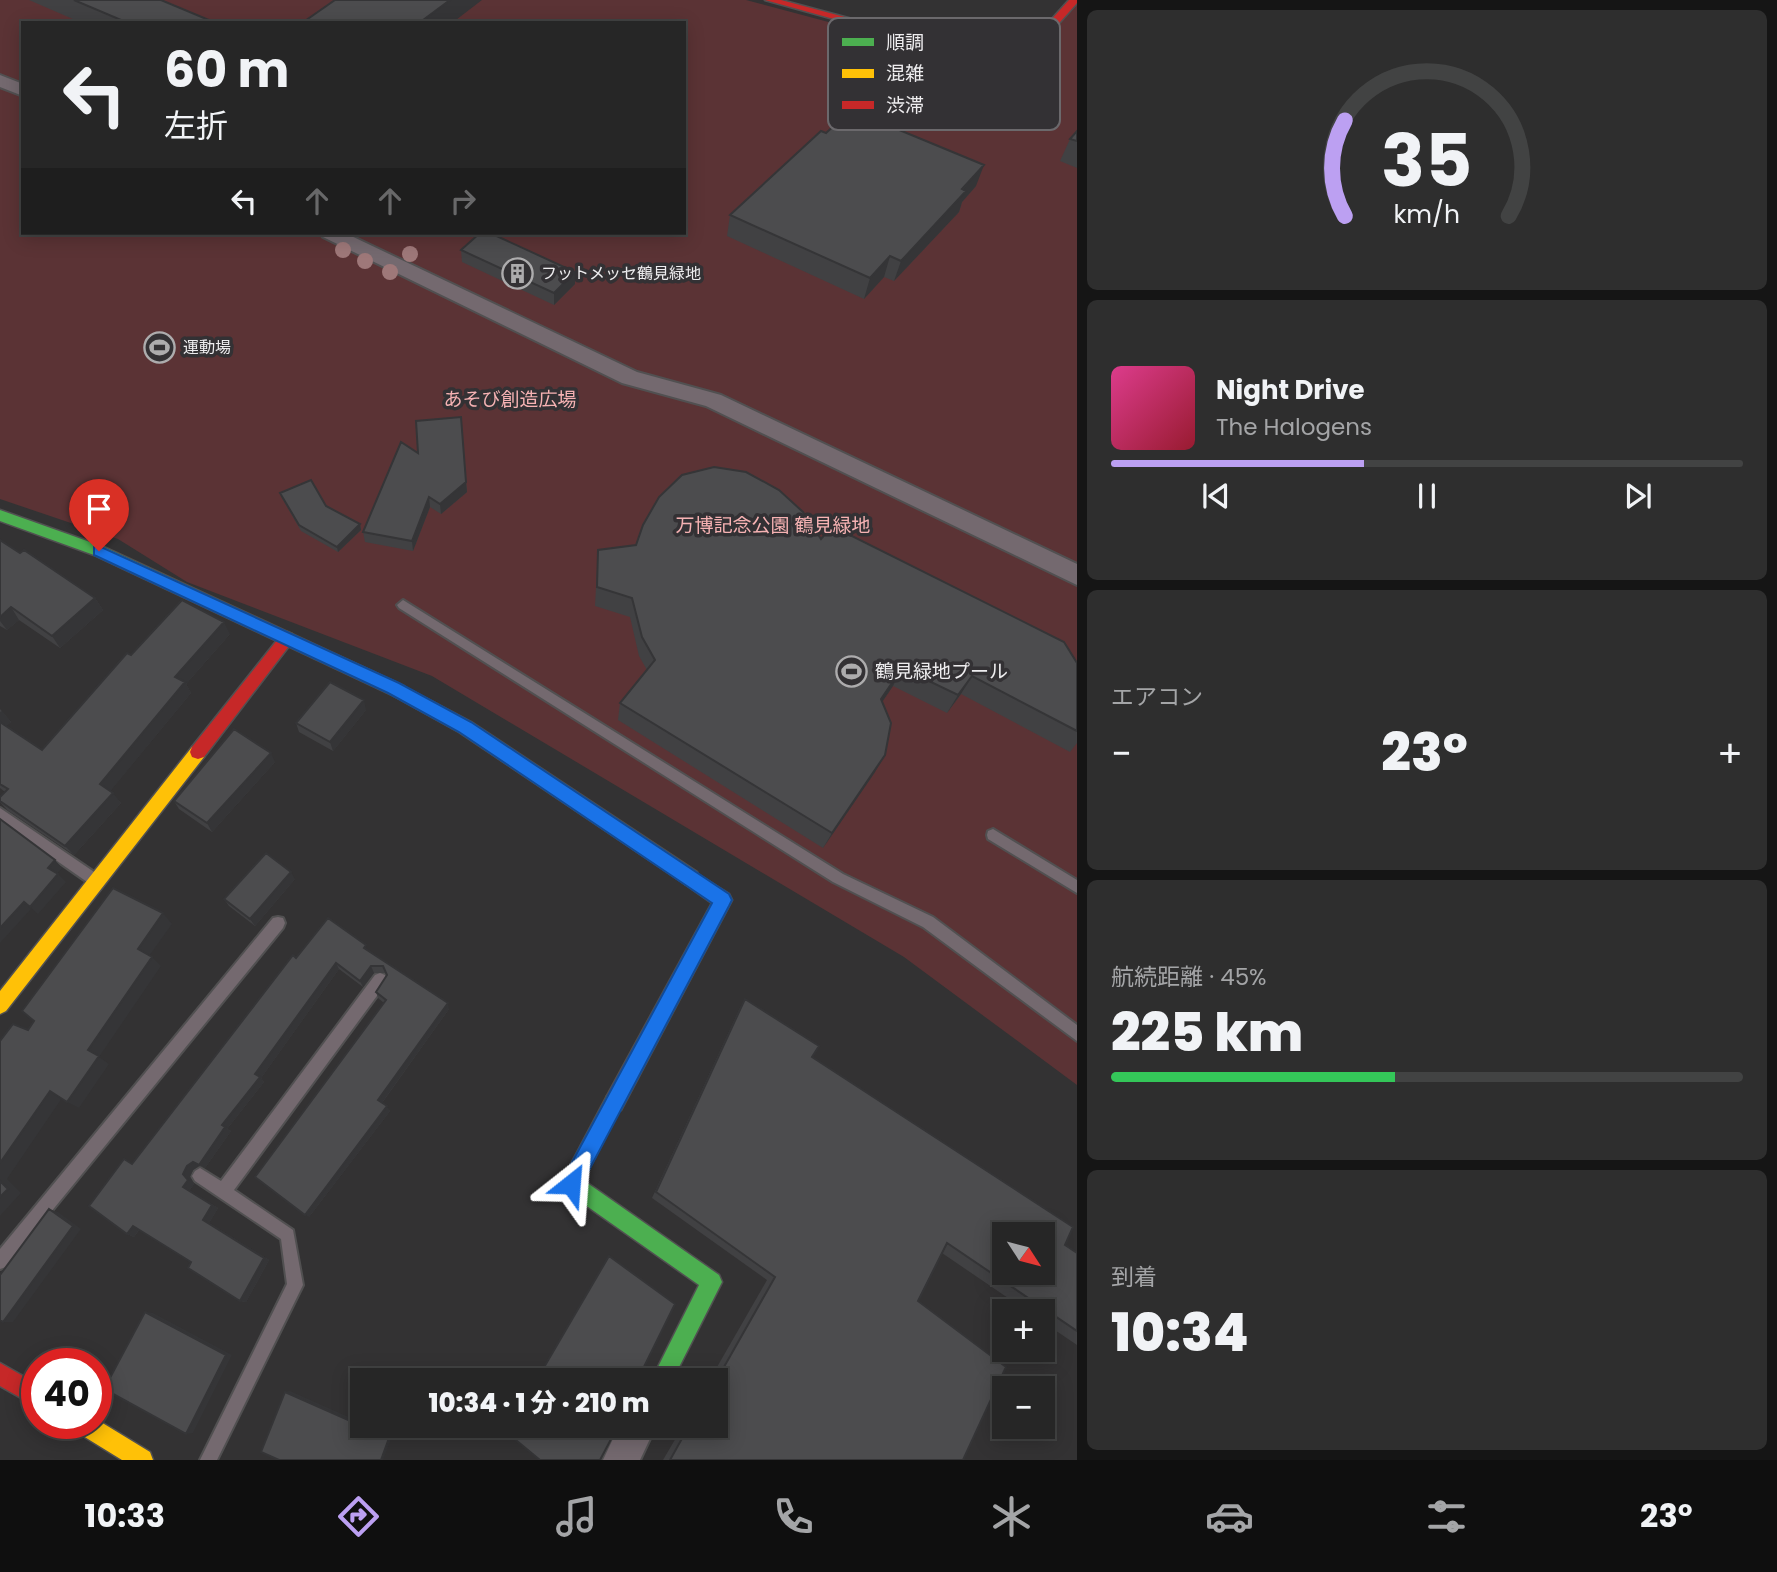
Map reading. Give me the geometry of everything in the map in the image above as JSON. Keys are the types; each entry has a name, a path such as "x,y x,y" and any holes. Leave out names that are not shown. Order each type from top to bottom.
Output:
{"street":[{"path":"770,0 837,18"},
{"path":"1057,18 1073,0"},
{"path":"0,80 21,90"},
{"path":"334,235 630,378 713,400 1077,575"},
{"path":"0,515 99,551 393,688 465,727 723,900 571,1184 712,1282 668,1368"},
{"path":"0,1005 286,638"},
{"path":"0,1374 21,1386"},
{"path":"621,1460 632,1438"},
{"path":"109,1439 142,1460"}],"lane":[{"path":"403,605 838,878 928,922 1077,1034"},
{"path":"0,814 97,881"},
{"path":"993,835 1077,887"},
{"path":"0,1261 278,923"},
{"path":"223,1192 380,980"},
{"path":"200,1176 288,1235 295,1285 208,1460"}],"green space":[{"name":"万博記念公園 鶴見緑地","path":"0,0 746,0 828,22 828,130 1060,130 1060,24 1077,5 1077,1085 904,957 432,676 187,582 118,539 0,499"}],"building":[{"path":"74,0 161,0 211,21 123,21"},
{"path":"335,0 450,0 422,21 305,21"},
{"path":"829,130 899,130 984,165 962,189 966,191 901,261 890,256 870,278 730,215 821,131 826,133"},
{"path":"1077,131 1077,141 1070,139"},
{"path":"478,235 494,235 575,272 554,293 461,250"},
{"path":"461,417 466,482 440,504 429,497 412,541 363,532 401,442 418,453 416,421"},
{"name":"鶴見緑地プール","path":"714,467 746,472 779,490 803,512 821,539 832,526 1064,642 1077,663 1077,731 972,676 958,695 902,668 881,699 891,723 885,755 832,833 620,703 655,660 642,637 632,598 597,587 598,550 636,545 643,525 659,497 682,475"},
{"path":"311,480 326,506 360,524 337,547 299,525 280,493"},
{"path":"0,540 20,553 24,550 95,598 52,636 11,607 0,617"},
{"path":"182,600 224,622 175,677 185,682 100,784 113,793 65,846 0,801 0,797 8,789 0,784 0,722 42,750 127,653 131,655"},
{"path":"330,682 364,700 330,742 296,723"},
{"path":"234,729 271,753 207,823 174,801"},
{"path":"0,819 55,860 48,868 58,874 30,907 24,902 0,928"},
{"path":"266,853 291,872 250,919 224,899"},
{"path":"113,888 163,913 138,949 152,957 88,1050 99,1056 67,1102 50,1091 0,1163 0,1041 13,1024 28,1030 34,1021 22,1011"},
{"path":"328,918 366,945 364,948 448,1003 378,1100 387,1106 305,1215 255,1177 386,1000 376,992 387,975 383,966 371,966 360,981 336,963 255,1074 260,1077 222,1125 225,1127 199,1165 193,1162 187,1166 183,1174 188,1180 183,1187 212,1205 203,1220 264,1258 240,1301 188,1268 191,1262 133,1226 127,1234 89,1206 124,1159 132,1164 293,955 296,958"},
{"path":"745,999 819,1046 812,1057 1073,1227 1065,1245 1077,1253 1077,1331 1055,1316 1055,1299 1030,1299 1009,1285 1055,1285 1055,1222 992,1222 992,1273 947,1243 918,1301 992,1356 992,1362 999,1362 1006,1367 1002,1376 992,1376 992,1397 963,1460 670,1460 682,1438 728,1438 728,1368 723,1368 775,1277 656,1192"},
{"path":"0,1181 8,1189 0,1197"},
{"path":"49,1209 73,1226 3,1322 0,1320 0,1275"},
{"path":"609,1256 675,1304 643,1368 544,1368"},
{"path":"145,1312 226,1355 186,1434 112,1393 112,1374"},
{"path":"285,1392 350,1421 350,1438 389,1438 381,1460 279,1460 261,1452"},
{"path":"513,1438 612,1438 600,1460 540,1460"}],"traffic: fast":[{"path":"0,515 99,551 399,691"},
{"path":"614,1103 571,1183 712,1282 668,1368"}],"traffic: slow":[{"path":"399,691 465,727 691,878"},
{"path":"0,1005 198,752"},
{"path":"109,1439 142,1460"}],"traffic: jam":[{"path":"770,0 837,18"},
{"path":"1058,18 1074,0"},
{"path":"198,752 287,638"},
{"path":"614,1103 723,900 691,878"},
{"path":"0,1374 21,1386"}],"place":[{"name":"フットメッセ鶴見緑地","path":"518,273"},
{"name":"運動場","path":"160,347"},
{"name":"鶴見緑地プール","path":"852,671"}],"route":[{"path":"99,551 393,688 465,727 723,900 571,1184"}],"park label":[{"name":"あそび創造広場","path":"510,399"}]}
